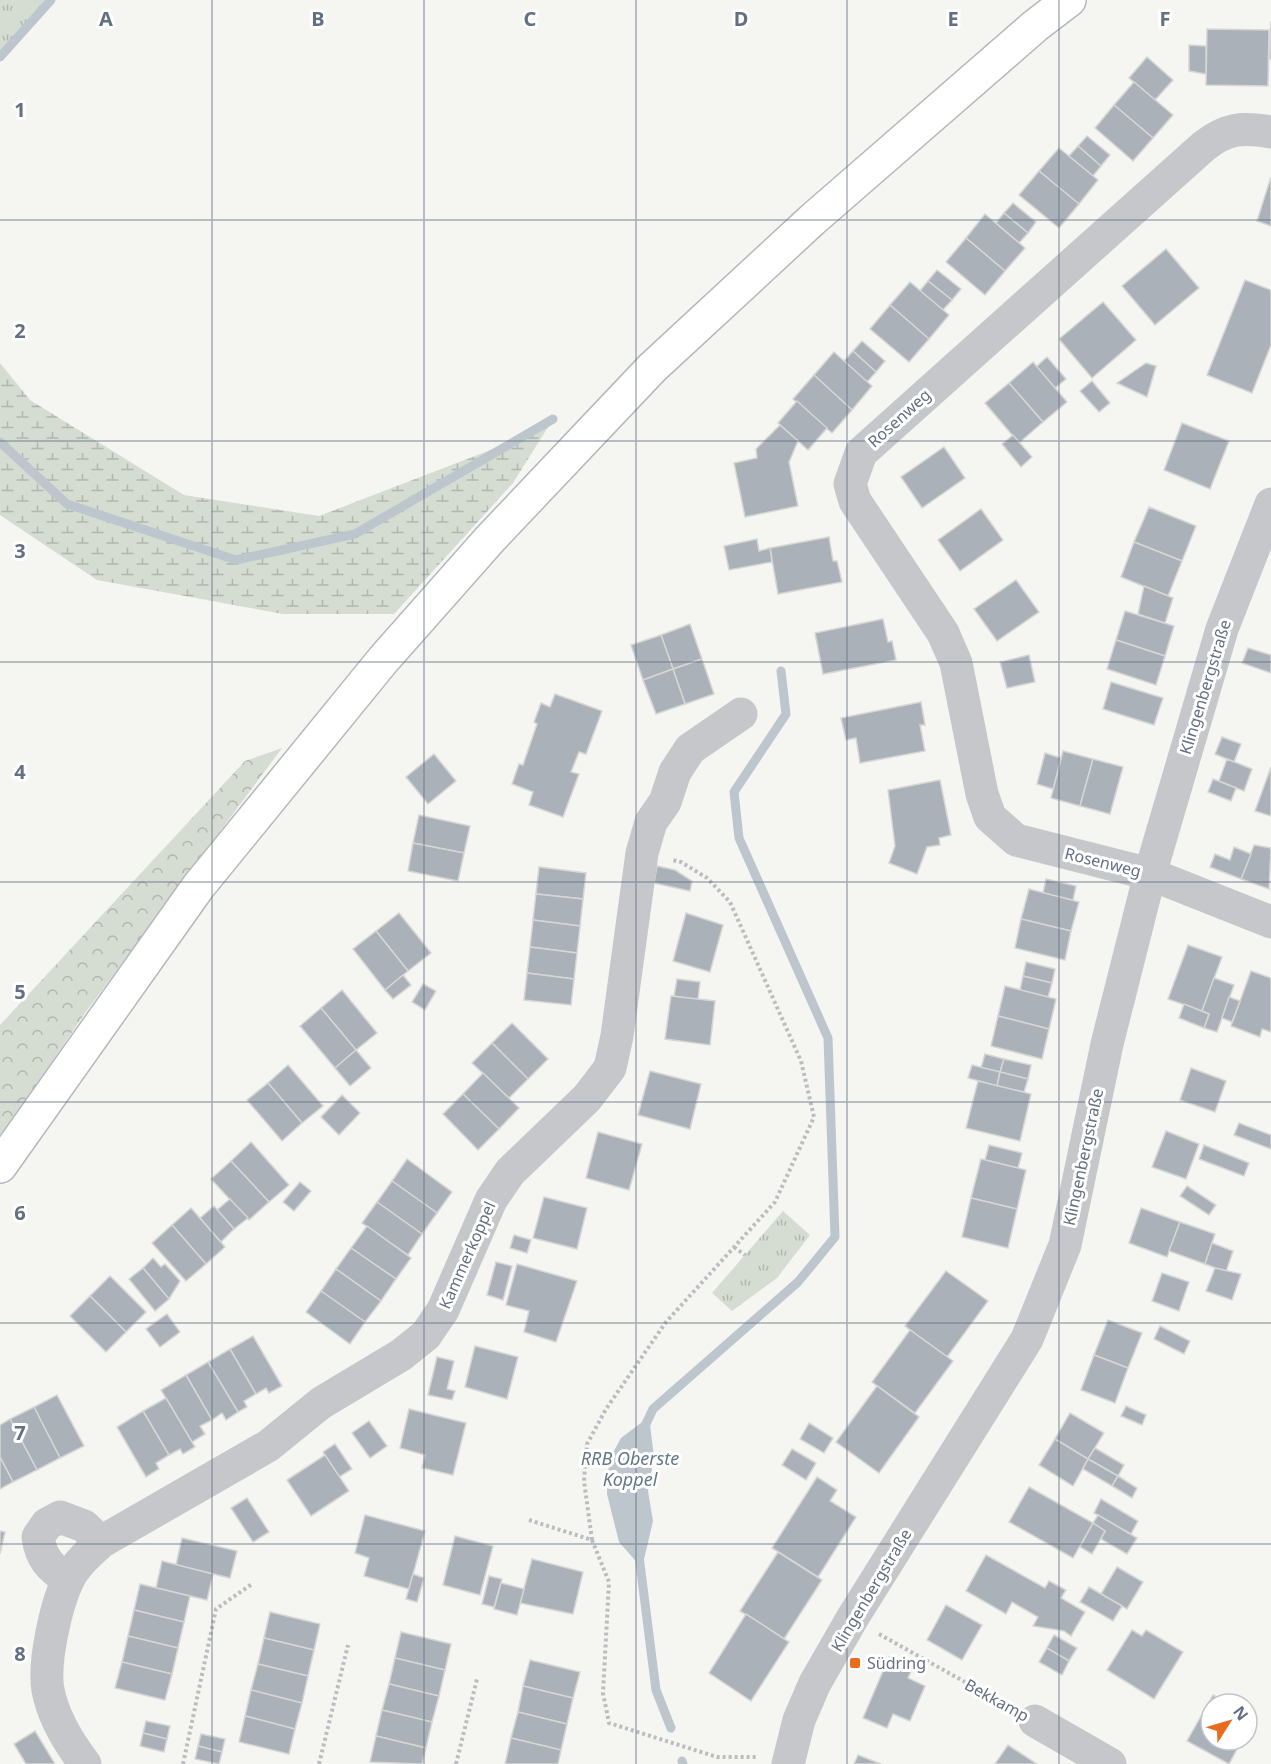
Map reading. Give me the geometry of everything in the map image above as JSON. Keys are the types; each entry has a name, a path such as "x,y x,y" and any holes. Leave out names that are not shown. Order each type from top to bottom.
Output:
{"main road":[{"path":"0,1166 198,887 383,660 490,539 652,368 821,213 1035,26 1069,0"}],"street":[{"name":"Rosenweg","path":"1271,132 1245,128 1218,135 1204,146 861,453 850,484 855,501 866,522 943,633 956,663 982,794 990,817 1016,840 1150,874 1271,922"},
{"name":"Klingenbergstraße","path":"788,1761 799,1720 820,1673 1027,1339 1065,1245 1107,1044 1150,874 1222,628 1271,504"},
{"name":"Kammerkoppel","path":"85,1764 62,1729 47,1689 52,1630 68,1580 85,1557 101,1542 268,1446 321,1403 401,1355 426,1335 443,1310 490,1200 510,1172 587,1098 610,1068 617,1036 642,853 651,822 665,802 675,772 690,748 741,714"},
{"path":"68,1580 48,1566 40,1553 38,1537 47,1524 60,1517 73,1520 101,1542"},
{"name":"Bekkamp","path":"1035,1721 1110,1764"}],"path":[{"path":"642,853 681,862 707,878 730,902 801,1061 814,1117 775,1202 666,1323 606,1409 587,1444 584,1481 592,1540 609,1582 603,1693 609,1724 717,1757 788,1761"},
{"path":"734,1247 745,1255"},
{"path":"529,1520 592,1540"},
{"path":"183,1764 216,1609 252,1584"},
{"name":"Bekkamp","path":"883,1636 1035,1721"},
{"path":"319,1764 348,1646"},
{"path":"456,1764 477,1679"}],"green space":[{"path":"0,0 51,0 0,57"},
{"path":"0,363 30,400 184,495 319,516 519,439 553,419 513,483 394,614 283,614 97,580 0,515"},
{"path":"282,748 85,1013 0,1139 0,1025 245,761"},
{"path":"783,1211 810,1235 777,1278 732,1311 712,1293"}],"water":[{"name":"RRB Oberste Koppel","path":"649,1417 654,1457 648,1491 653,1521 642,1568 619,1542 607,1494 609,1460 621,1438"}],"building":[{"path":"1271,21 1271,59 1269,59"},
{"path":"1207,29 1269,30 1268,86 1206,85"},
{"path":"1189,45 1206,46 1206,74 1189,71"},
{"path":"1147,57 1173,80 1155,100 1129,78"},
{"path":"1134,82 1173,115 1153,138 1114,105"},
{"path":"1114,105 1153,138 1133,161 1095,128"},
{"path":"1087,136 1110,155 1101,166 1078,146"},
{"path":"1078,146 1101,166 1093,176 1069,156"},
{"path":"1059,148 1098,180 1079,204 1039,171"},
{"path":"1039,171 1079,204 1059,228 1019,195"},
{"path":"1271,177 1271,226 1257,221"},
{"path":"1013,203 1036,222 1028,233 1004,213"},
{"path":"1004,213 1028,233 1019,243 996,223"},
{"path":"985,214 1025,248 1005,271 966,238"},
{"path":"966,238 1005,271 985,295 946,262"},
{"path":"1166,249 1199,288 1155,325 1122,286"},
{"path":"937,270 961,289 952,300 928,281"},
{"path":"1245,280 1271,290 1271,345 1252,393 1207,375"},
{"path":"928,281 952,300 943,310 920,291"},
{"path":"910,282 949,315 929,339 890,305"},
{"path":"1103,302 1136,340 1092,378 1059,339"},
{"path":"890,305 929,339 909,362 870,329"},
{"path":"862,341 885,361 876,372 853,351"},
{"path":"853,351 876,372 867,382 844,361"},
{"path":"834,352 872,386 852,410 814,375"},
{"path":"1047,357 1066,379 1055,388 1036,367"},
{"path":"1033,362 1067,402 1043,422 1009,383"},
{"path":"1146,363 1156,366 1147,397 1117,383"},
{"path":"814,375 852,410 832,433 793,399"},
{"path":"1092,381 1110,403 1099,412 1080,391"},
{"path":"1009,383 1043,422 1019,443 985,403"},
{"path":"797,401 827,428 808,450 778,423"},
{"path":"1182,423 1229,441 1210,489 1164,470"},
{"path":"780,425 798,441 789,462 798,506 745,517 734,463 757,458 756,449"},
{"path":"1013,435 1032,457 1021,467 1002,444"},
{"path":"944,447 965,478 922,508 901,477"},
{"path":"1149,507 1196,526 1182,561 1134,542"},
{"path":"981,509 1003,540 960,571 938,540"},
{"path":"829,537 833,561 837,561 842,582 778,594 770,548"},
{"path":"757,539 759,551 770,548 772,562 729,570 724,546"},
{"path":"1134,542 1182,561 1168,596 1121,577"},
{"path":"1016,580 1039,612 997,641 974,609"},
{"path":"1144,586 1173,598 1165,623 1138,614"},
{"path":"1125,611 1174,626 1165,656 1116,640"},
{"path":"883,619 888,642 892,641 896,660 823,674 815,633"},
{"path":"690,624 702,659 673,669 661,635"},
{"path":"661,635 673,669 643,680 631,645"},
{"path":"1116,640 1165,656 1156,685 1107,669"},
{"path":"1248,648 1271,655 1271,673 1242,663"},
{"path":"1029,655 1035,682 1007,688 1000,662"},
{"path":"702,659 714,694 685,704 673,669"},
{"path":"673,669 685,704 656,714 643,680"},
{"path":"1111,682 1163,698 1154,725 1103,709"},
{"path":"555,694 602,711 586,754 579,752 571,772 579,774 563,817 529,805 533,792 512,784 519,764 523,765 537,724 534,722 541,703 550,707"},
{"path":"921,702 925,725 920,725 925,751 860,763 856,738 846,740 841,718"},
{"path":"1222,737 1241,744 1234,762 1215,754"},
{"path":"1063,751 1093,759 1080,806 1051,798"},
{"path":"1045,753 1061,758 1053,789 1037,784"},
{"path":"434,754 456,781 428,804 406,777"},
{"path":"1093,759 1123,767 1110,814 1080,806"},
{"path":"1227,759 1252,769 1244,791 1219,781"},
{"path":"1271,767 1271,816 1255,811"},
{"path":"1213,779 1236,788 1231,801 1208,792"},
{"path":"940,780 951,835 939,838 940,845 927,847 917,874 889,863 895,846 888,790"},
{"path":"419,815 470,826 464,853 413,843"},
{"path":"413,843 464,853 458,881 408,871"},
{"path":"1254,845 1271,848 1269,889 1241,879"},
{"path":"1234,847 1251,854 1241,879 1210,867 1215,854 1230,860"},
{"path":"657,866 675,870 692,881 690,891 654,883"},
{"path":"539,867 586,873 583,899 536,894"},
{"path":"1046,879 1076,886 1073,900 1043,893"},
{"path":"1029,889 1079,902 1071,931 1021,919"},
{"path":"536,894 583,899 580,926 533,920"},
{"path":"399,913 431,953 408,971 376,931"},
{"path":"686,913 723,925 710,972 673,961"},
{"path":"1021,919 1071,931 1065,960 1015,948"},
{"path":"533,920 580,926 577,953 530,947"},
{"path":"376,931 408,971 385,990 353,949"},
{"path":"1188,945 1222,957 1202,1011 1168,999"},
{"path":"530,947 577,953 574,979 527,973"},
{"path":"1026,962 1055,969 1052,983 1023,976"},
{"path":"1251,971 1271,978 1271,1032 1262,1029 1260,1037 1231,1026"},
{"path":"527,973 574,979 571,1005 524,1000"},
{"path":"403,975 411,985 393,999 385,990"},
{"path":"1023,976 1052,983 1048,997 1020,990"},
{"path":"1214,978 1234,985 1217,1032 1204,1028 1209,1014 1202,1011"},
{"path":"677,979 700,982 698,1000 674,996"},
{"path":"423,984 436,991 425,1010 412,1002"},
{"path":"1005,986 1056,999 1049,1029 998,1016"},
{"path":"342,990 377,1033 356,1050 321,1008"},
{"path":"671,996 715,1001 710,1045 665,1039"},
{"path":"1229,997 1240,1001 1232,1022 1222,1018"},
{"path":"1184,1004 1209,1014 1204,1028 1179,1018"},
{"path":"321,1008 356,1050 335,1068 300,1026"},
{"path":"998,1016 1049,1029 1042,1059 991,1046"},
{"path":"512,1023 548,1059 528,1079 492,1043"},
{"path":"492,1043 528,1079 509,1098 472,1063"},
{"path":"356,1050 371,1068 350,1086 335,1068"},
{"path":"985,1054 1004,1059 1000,1072 981,1068"},
{"path":"1004,1059 1031,1065 1028,1079 1000,1072"},
{"path":"288,1065 323,1106 302,1123 268,1083"},
{"path":"972,1065 1000,1072 997,1086 968,1078"},
{"path":"1191,1068 1226,1081 1215,1112 1180,1100"},
{"path":"650,1071 701,1084 690,1129 638,1115"},
{"path":"1000,1072 1028,1079 1024,1092 997,1086"},
{"path":"483,1073 519,1108 499,1129 463,1094"},
{"path":"978,1081 1031,1094 1020,1141 966,1128"},
{"path":"268,1083 302,1123 282,1141 247,1100"},
{"path":"463,1094 499,1129 478,1150 443,1114"},
{"path":"342,1095 360,1113 339,1135 321,1117"},
{"path":"1239,1123 1271,1135 1271,1149 1234,1135"},
{"path":"1166,1131 1199,1144 1186,1179 1152,1167"},
{"path":"598,1132 642,1144 629,1190 586,1178"},
{"path":"251,1142 289,1185 269,1202 231,1161"},
{"path":"989,1145 1022,1153 1018,1168 985,1160"},
{"path":"1204,1145 1249,1163 1244,1176 1199,1159"},
{"path":"407,1159 452,1192 437,1213 392,1181"},
{"path":"981,1159 1026,1170 1017,1209 971,1198"},
{"path":"231,1161 269,1202 249,1220 211,1179"},
{"path":"392,1181 437,1213 422,1234 377,1202"},
{"path":"300,1182 311,1191 294,1211 283,1202"},
{"path":"1187,1186 1216,1205 1209,1215 1180,1196"},
{"path":"544,1197 587,1208 577,1249 533,1238"},
{"path":"971,1198 1017,1209 1008,1248 962,1237"},
{"path":"230,1199 248,1218 234,1229 217,1210"},
{"path":"377,1202 422,1234 408,1255 362,1223"},
{"path":"214,1206 234,1229 221,1242 200,1218"},
{"path":"191,1208 225,1247 206,1264 172,1225"},
{"path":"1141,1208 1180,1222 1167,1257 1129,1243"},
{"path":"1180,1222 1215,1234 1205,1264 1169,1251"},
{"path":"172,1225 206,1264 186,1281 152,1243"},
{"path":"367,1226 411,1258 396,1279 351,1248"},
{"path":"514,1235 531,1240 527,1253 510,1248"},
{"path":"1212,1243 1233,1251 1226,1272 1205,1264"},
{"path":"351,1248 396,1279 381,1301 336,1269"},
{"path":"153,1258 161,1267 165,1264 180,1281 169,1299 143,1268"},
{"path":"496,1262 512,1266 503,1300 487,1295"},
{"path":"517,1264 577,1281 556,1342 524,1332 529,1311 506,1305"},
{"path":"143,1268 169,1299 155,1311 129,1279"},
{"path":"1215,1268 1241,1274 1232,1300 1206,1291"},
{"path":"336,1269 381,1301 365,1322 321,1291"},
{"path":"946,1271 988,1301 947,1357 905,1326"},
{"path":"1162,1273 1189,1282 1179,1311 1152,1301"},
{"path":"110,1276 146,1312 126,1332 90,1296"},
{"path":"321,1291 365,1322 350,1344 306,1312"},
{"path":"90,1296 126,1332 106,1352 70,1316"},
{"path":"167,1314 180,1332 160,1347 146,1329"},
{"path":"1108,1320 1142,1333 1128,1368 1094,1355"},
{"path":"1160,1326 1190,1341 1184,1354 1154,1339"},
{"path":"910,1330 953,1361 915,1413 872,1382"},
{"path":"253,1336 282,1386 269,1393 266,1388 256,1394 230,1349"},
{"path":"475,1346 518,1357 507,1399 465,1387"},
{"path":"230,1349 256,1394 244,1401 247,1407 238,1412 208,1362"},
{"path":"1094,1355 1128,1368 1115,1403 1081,1390"},
{"path":"437,1357 454,1361 447,1389 455,1391 452,1400 428,1395"},
{"path":"208,1362 238,1412 226,1420 222,1413 212,1420 186,1375"},
{"path":"186,1375 212,1420 200,1426 205,1434 192,1442 161,1390"},
{"path":"877,1386 919,1417 879,1473 836,1442"},
{"path":"57,1395 84,1446 60,1458 34,1407"},
{"path":"166,1398 195,1447 183,1454 180,1449 169,1455 143,1411"},
{"path":"1126,1406 1146,1415 1142,1425 1121,1416"},
{"path":"34,1407 60,1458 37,1470 10,1419"},
{"path":"409,1409 466,1423 453,1475 422,1468 425,1455 400,1448"},
{"path":"143,1411 169,1455 156,1463 159,1469 146,1477 117,1427"},
{"path":"1070,1413 1104,1433 1088,1459 1055,1439"},
{"path":"10,1419 37,1470 13,1482 0,1457 0,1425"},
{"path":"369,1421 387,1446 370,1458 352,1433"},
{"path":"809,1423 833,1438 824,1453 800,1439"},
{"path":"1055,1439 1088,1459 1073,1486 1039,1465"},
{"path":"335,1444 352,1469 339,1477 323,1452"},
{"path":"1095,1448 1124,1465 1118,1476 1088,1459"},
{"path":"792,1449 816,1463 806,1480 782,1465"},
{"path":"325,1455 349,1491 311,1516 287,1480"},
{"path":"0,1457 13,1482 0,1489"},
{"path":"1088,1459 1118,1476 1112,1486 1083,1469"},
{"path":"1118,1476 1137,1488 1132,1498 1112,1486"},
{"path":"817,1477 837,1490 830,1501 856,1517 818,1577 772,1548"},
{"path":"1029,1487 1093,1523 1073,1558 1009,1522"},
{"path":"247,1498 269,1532 253,1542 231,1508"},
{"path":"1101,1499 1138,1521 1131,1534 1094,1513"},
{"path":"365,1515 425,1531 409,1589 364,1576 369,1558 355,1553"},
{"path":"1098,1515 1137,1538 1127,1554 1101,1539 1105,1531 1093,1523"},
{"path":"1093,1523 1105,1531 1092,1554 1080,1547"},
{"path":"0,1531 5,1532 0,1554"},
{"path":"455,1536 493,1546 480,1595 443,1585"},
{"path":"182,1538 237,1551 230,1578 176,1565"},
{"path":"778,1552 822,1580 784,1639 740,1611"},
{"path":"986,1555 1045,1588 1049,1581 1066,1590 1061,1598 1085,1612 1071,1636 1064,1631 1033,1626 1038,1617 1012,1602 1006,1614 966,1591"},
{"path":"532,1559 583,1572 573,1614 520,1603"},
{"path":"162,1561 213,1574 207,1600 156,1588"},
{"path":"1117,1567 1143,1582 1127,1609 1101,1594"},
{"path":"413,1574 424,1578 417,1602 406,1599"},
{"path":"489,1576 502,1579 494,1607 482,1604"},
{"path":"501,1583 524,1589 517,1615 494,1609"},
{"path":"140,1584 190,1596 184,1622 134,1610"},
{"path":"1089,1587 1122,1606 1113,1621 1080,1602"},
{"path":"946,1605 982,1625 962,1660 927,1640"},
{"path":"134,1610 184,1622 178,1648 128,1636"},
{"path":"270,1612 320,1624 314,1650 264,1638"},
{"path":"746,1614 789,1642 751,1701 709,1673"},
{"path":"1132,1630 1142,1636 1146,1630 1183,1652 1154,1699 1107,1670"},
{"path":"401,1632 451,1644 445,1670 395,1658"},
{"path":"1054,1635 1077,1648 1069,1661 1047,1648"},
{"path":"128,1636 178,1648 172,1674 122,1662"},
{"path":"264,1638 314,1650 308,1676 258,1664"},
{"path":"1047,1648 1069,1661 1062,1675 1039,1662"},
{"path":"889,1657 913,1667 908,1678 925,1686 910,1721 893,1714 887,1728 863,1718"},
{"path":"395,1658 445,1670 439,1696 389,1684"},
{"path":"530,1660 580,1672 573,1698 523,1686"},
{"path":"122,1662 172,1674 165,1700 115,1688"},
{"path":"258,1664 308,1676 302,1703 251,1690"},
{"path":"389,1684 439,1696 432,1722 382,1710"},
{"path":"523,1686 573,1698 567,1724 518,1712"},
{"path":"251,1690 302,1703 295,1729 245,1716"},
{"path":"382,1710 432,1722 426,1748 376,1736"},
{"path":"518,1712 567,1724 561,1750 511,1738"},
{"path":"245,1716 295,1729 289,1754 239,1742"},
{"path":"1199,1720 1199,1748 1187,1741"},
{"path":"146,1721 170,1726 167,1739 143,1733"},
{"path":"35,1731 55,1764 26,1764 14,1744"},
{"path":"143,1733 167,1739 164,1752 140,1746"},
{"path":"201,1734 225,1739 222,1752 198,1746"},
{"path":"376,1736 426,1748 422,1764 370,1762"},
{"path":"511,1738 561,1750 558,1764 505,1764"},
{"path":"1008,1745 1037,1764 995,1764"},
{"path":"198,1746 222,1752 219,1764 195,1759"},
{"path":"1207,1752 1236,1752 1229,1764"},
{"path":"858,1755 881,1764 854,1764"}],"waterway":[{"path":"0,57 51,0"},
{"path":"0,442 67,504 236,560 355,534 553,419"},
{"path":"645,1426 653,1409 798,1282 835,1237 828,1038 739,838 734,792 786,714 781,671"},
{"path":"639,1556 656,1690 671,1728"}],"place":[{"name":"Südring","path":"855,1663"}]}
